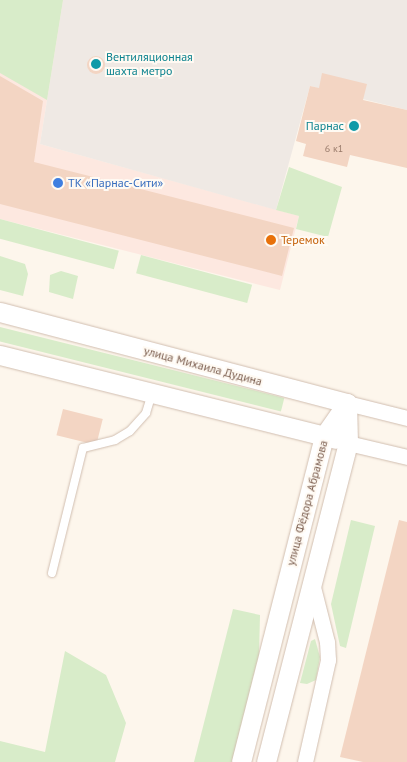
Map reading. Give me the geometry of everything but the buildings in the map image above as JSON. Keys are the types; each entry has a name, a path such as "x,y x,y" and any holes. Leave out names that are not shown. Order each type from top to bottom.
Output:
{"street":[{"name":"улица Михаила Дудина","path":"0,312 407,418"},
{"path":"0,355 407,457"},
{"name":"улица Фёдора Абрамова","path":"241,762 324,436 347,403"},
{"name":"улица Фёдора Абрамова","path":"266,762 348,443 347,403"},
{"path":"304,762 328,660 327,642 311,582"}],"lane":[{"path":"52,572 83,448 115,440 130,430 146,413 152,393"}],"shaded area":[{"path":"0,0 63,0 40,144 299,216 280,290 0,219"},
{"path":"63,0 407,0 407,110 310,86 276,210 40,144"}],"green space":[{"path":"0,0 63,0 47,100 0,73"},
{"path":"289,167 342,187 328,237 296,229 299,216 276,210"},
{"path":"0,219 119,251 114,269 0,239"},
{"path":"141,255 252,285 247,303 136,273"},
{"path":"0,256 25,264 28,274 23,296 0,290"},
{"path":"61,271 78,276 73,299 49,292 50,275"},
{"path":"0,327 284,398 281,411 0,341"},
{"path":"351,520 375,526 346,648 340,646 331,604"},
{"path":"233,609 260,615 259,655 232,762 194,762"},
{"path":"315,639 320,657 316,680 307,684 300,683 311,641"},
{"path":"65,651 106,675 126,723 115,762 0,762 0,741 45,752"}],"place":[{"name":"Вентиляционная шахта метро","path":"96,64"},
{"name":"Парнас","path":"354,126"},
{"name":"ТК «Парнас-Сити»","path":"58,183"},
{"name":"Теремок","path":"271,240"}]}
